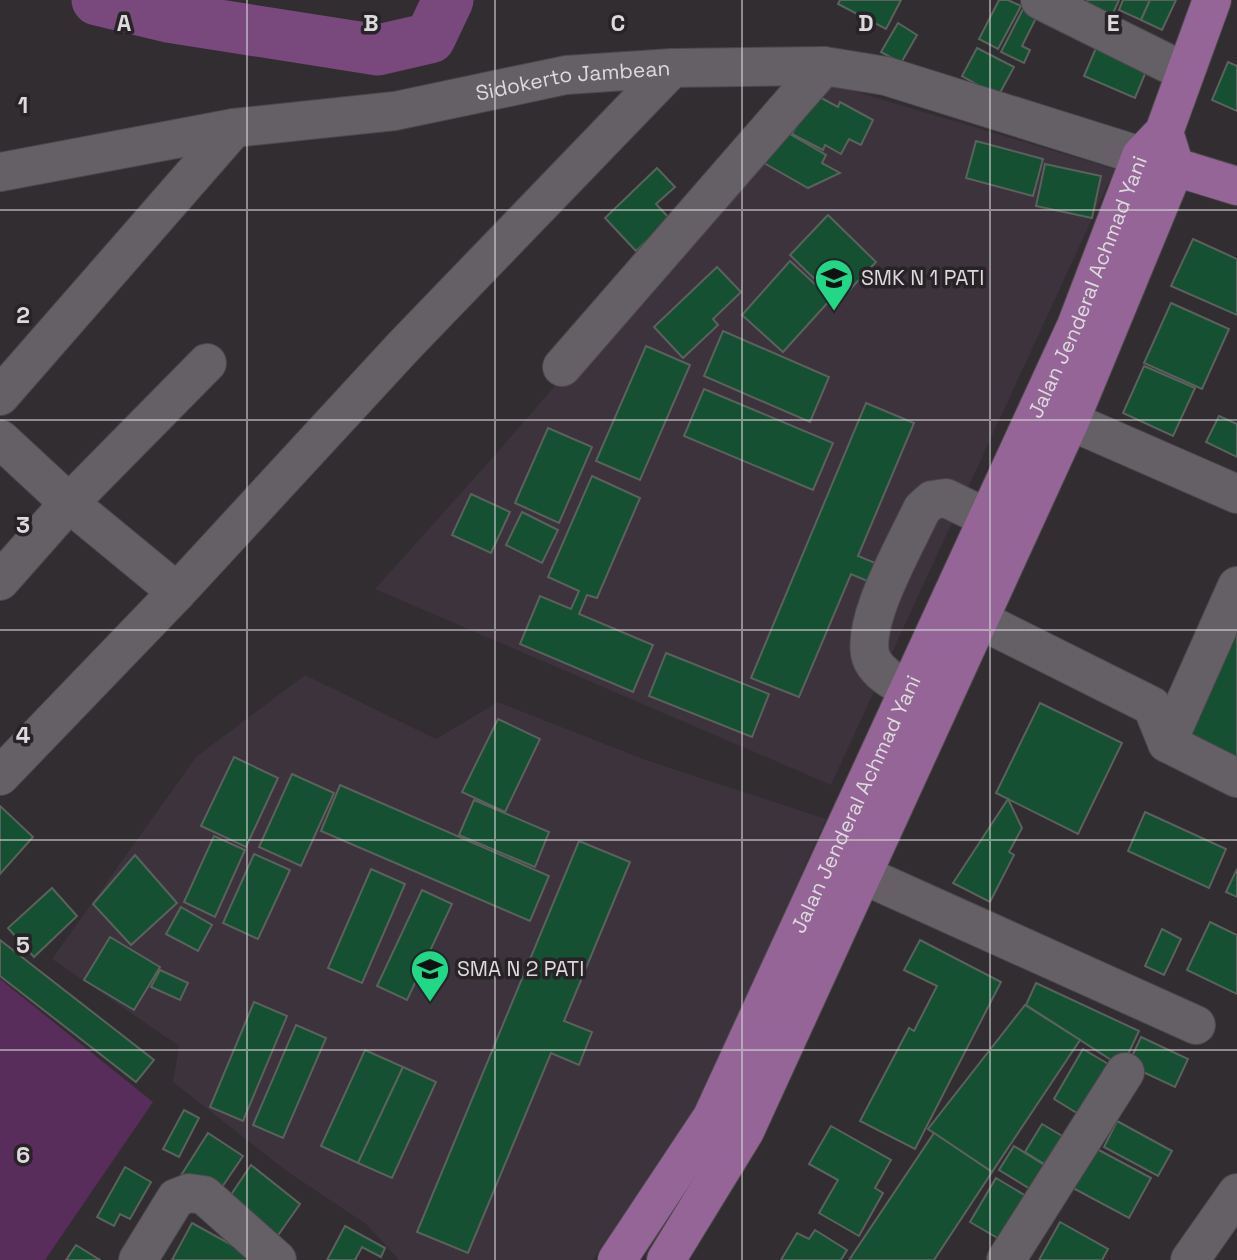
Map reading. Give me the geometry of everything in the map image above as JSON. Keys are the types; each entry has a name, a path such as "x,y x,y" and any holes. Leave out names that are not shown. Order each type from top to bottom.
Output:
{"main road":[{"name":"Jalan Jenderal Achmad Yani","path":"666,1260 963,611 1004,509 1058,420 1160,151 1212,0"},
{"path":"1160,151 1237,186"},
{"name":"Jalan Jenderal Achmad Yani","path":"846,867 909,691 963,611"},
{"name":"Jalan Jenderal Achmad Yani","path":"617,1260 728,1124"}],"street":[{"path":"1040,0 1185,72"},
{"path":"562,367 824,66"},
{"name":"Sidokerto Jambean","path":"0,172 234,128 395,111 566,75 672,68 824,66 886,76 1160,151"},
{"path":"0,776 177,592 404,346 672,68"},
{"path":"0,396 234,128"},
{"path":"0,581 69,503 207,363"},
{"path":"1058,420 1237,494"},
{"path":"0,439 69,503 177,592"},
{"path":"909,691 882,674 872,659 868,643 881,596 922,509 932,500 946,498 1004,509"},
{"path":"1167,743 1237,586"},
{"path":"963,611 1152,706 1167,743 1237,778"},
{"path":"846,867 1196,1025"},
{"path":"1006,1260 1125,1072"},
{"path":"138,1260 176,1198 189,1193 204,1195 277,1260"},
{"path":"1190,1260 1237,1193"}],"shaded area":[{"name":"SMK N 1 PATI","path":"820,81 1115,169 831,785 375,589"},
{"name":"SMA N 2 PATI","path":"305,675 436,739 498,702 643,759 826,819 704,1093 593,1260 399,1260 366,1224 285,1170 173,1082 179,1046 52,959 196,757"},
{"path":"0,979 153,1102 45,1260 0,1260"}],"building":[{"path":"840,0 901,0 886,29 838,4"},
{"path":"999,0 1008,0 1021,6 998,49 979,39"},
{"path":"1088,0 1119,0 1109,22 1086,3"},
{"path":"1123,0 1150,0 1141,20 1119,10"},
{"path":"1150,0 1176,0 1162,30 1141,20"},
{"path":"1023,9 1037,16 1022,46 1030,50 1024,63 1001,52"},
{"path":"898,23 917,35 901,63 881,52"},
{"path":"977,48 1014,67 995,102 983,88 962,76"},
{"path":"1096,48 1147,69 1135,98 1084,76"},
{"path":"1228,62 1237,66 1237,111 1212,100"},
{"path":"814,94 838,107 840,102 873,120 861,145 849,139 841,154 825,145 823,150 792,134"},
{"path":"783,130 826,155 822,163 840,173 808,188 764,163"},
{"path":"976,141 1043,159 1033,196 966,178"},
{"path":"1045,164 1101,176 1092,218 1036,206"},
{"path":"657,168 675,187 656,204 670,219 636,251 605,218"},
{"path":"828,215 876,262 838,302 790,255"},
{"path":"1193,239 1237,259 1237,315 1171,286"},
{"path":"790,261 831,299 783,352 742,315"},
{"path":"717,267 741,292 713,319 718,325 683,358 654,327"},
{"path":"1171,303 1229,329 1202,389 1144,363"},
{"path":"723,331 829,377 810,422 704,376"},
{"path":"646,346 690,365 640,480 596,461"},
{"path":"1144,366 1195,388 1173,436 1123,413"},
{"path":"704,389 833,443 813,490 684,436"},
{"path":"866,403 914,423 858,556 880,565 872,583 851,574 799,697 751,678"},
{"path":"1219,416 1237,424 1237,457 1206,442"},
{"path":"548,428 592,447 559,523 515,503"},
{"path":"592,476 640,498 597,598 587,595 579,614 653,645 633,692 520,644 540,596 571,609 579,591 548,577"},
{"path":"471,494 510,512 491,553 452,535"},
{"path":"522,512 558,530 542,563 506,545"},
{"path":"1237,616 1237,771 1179,745"},
{"path":"666,653 769,694 752,737 649,696"},
{"path":"1040,703 1122,743 1078,834 996,793"},
{"path":"498,719 540,739 505,812 462,792"},
{"path":"234,757 278,778 246,847 201,826"},
{"path":"292,774 334,793 301,866 259,847"},
{"path":"340,785 549,876 530,921 321,831"},
{"path":"1008,799 1022,828 1009,852 1014,855 990,902 953,883"},
{"path":"474,800 549,832 535,867 459,835"},
{"path":"0,806 33,837 0,874"},
{"path":"1145,812 1226,849 1209,888 1128,851"},
{"path":"214,836 245,850 215,917 184,902"},
{"path":"579,841 630,862 564,1021 592,1032 579,1065 551,1053 468,1253 417,1232"},
{"path":"254,854 290,870 258,939 223,923"},
{"path":"135,855 177,903 131,945 93,904"},
{"path":"371,869 405,884 362,983 328,968"},
{"path":"1237,869 1237,897 1226,892"},
{"path":"52,888 77,916 34,957 8,928"},
{"path":"422,890 452,904 407,1000 377,986"},
{"path":"181,907 212,925 198,951 166,934"},
{"path":"1210,922 1237,935 1237,994 1187,970"},
{"path":"1162,929 1181,939 1164,975 1145,966"},
{"path":"110,937 160,967 134,1010 84,980"},
{"path":"0,940 154,1060 136,1082 0,976"},
{"path":"920,940 1001,982 915,1149 860,1121 909,1028 914,1031 937,986 904,970"},
{"path":"160,970 188,983 180,1000 151,987"},
{"path":"1036,983 1139,1031 1122,1067 1026,1005"},
{"path":"254,1002 287,1016 243,1121 210,1107"},
{"path":"1025,1005 1080,1040 992,1172 928,1129"},
{"path":"296,1025 326,1038 283,1138 253,1125"},
{"path":"1141,1037 1188,1059 1175,1087 1128,1065"},
{"path":"1083,1049 1120,1071 1090,1121 1054,1099"},
{"path":"365,1050 403,1067 358,1163 321,1146"},
{"path":"403,1067 436,1082 392,1178 358,1163"},
{"path":"184,1110 199,1118 179,1157 163,1149"},
{"path":"1117,1121 1172,1151 1158,1176 1104,1147"},
{"path":"1042,1124 1069,1140 1059,1173 1025,1152"},
{"path":"831,1126 891,1160 875,1188 883,1193 859,1236 819,1213 838,1180 809,1164"},
{"path":"208,1133 243,1156 214,1199 180,1177"},
{"path":"934,1133 992,1172 934,1260 849,1260"},
{"path":"1014,1146 1059,1174 1032,1190 999,1170"},
{"path":"1095,1148 1151,1178 1129,1218 1073,1188"},
{"path":"251,1165 300,1204 269,1248 222,1208"},
{"path":"125,1167 151,1182 130,1219 120,1214 114,1226 97,1217"},
{"path":"996,1178 1026,1196 1001,1240 970,1222"},
{"path":"1060,1222 1108,1249 1102,1260 1039,1260"},
{"path":"192,1223 259,1260 172,1260"},
{"path":"345,1226 385,1248 381,1257 362,1247 355,1260 327,1260"},
{"path":"815,1230 847,1250 841,1260 781,1260 797,1233 809,1239"},
{"path":"76,1245 100,1260 66,1260"}],"waterway":[{"path":"97,0 168,17 378,50 430,38 448,0"}],"place":[{"name":"SMK N 1 PATI","path":"834,312"},
{"name":"SMA N 2 PATI","path":"430,1003"}]}
